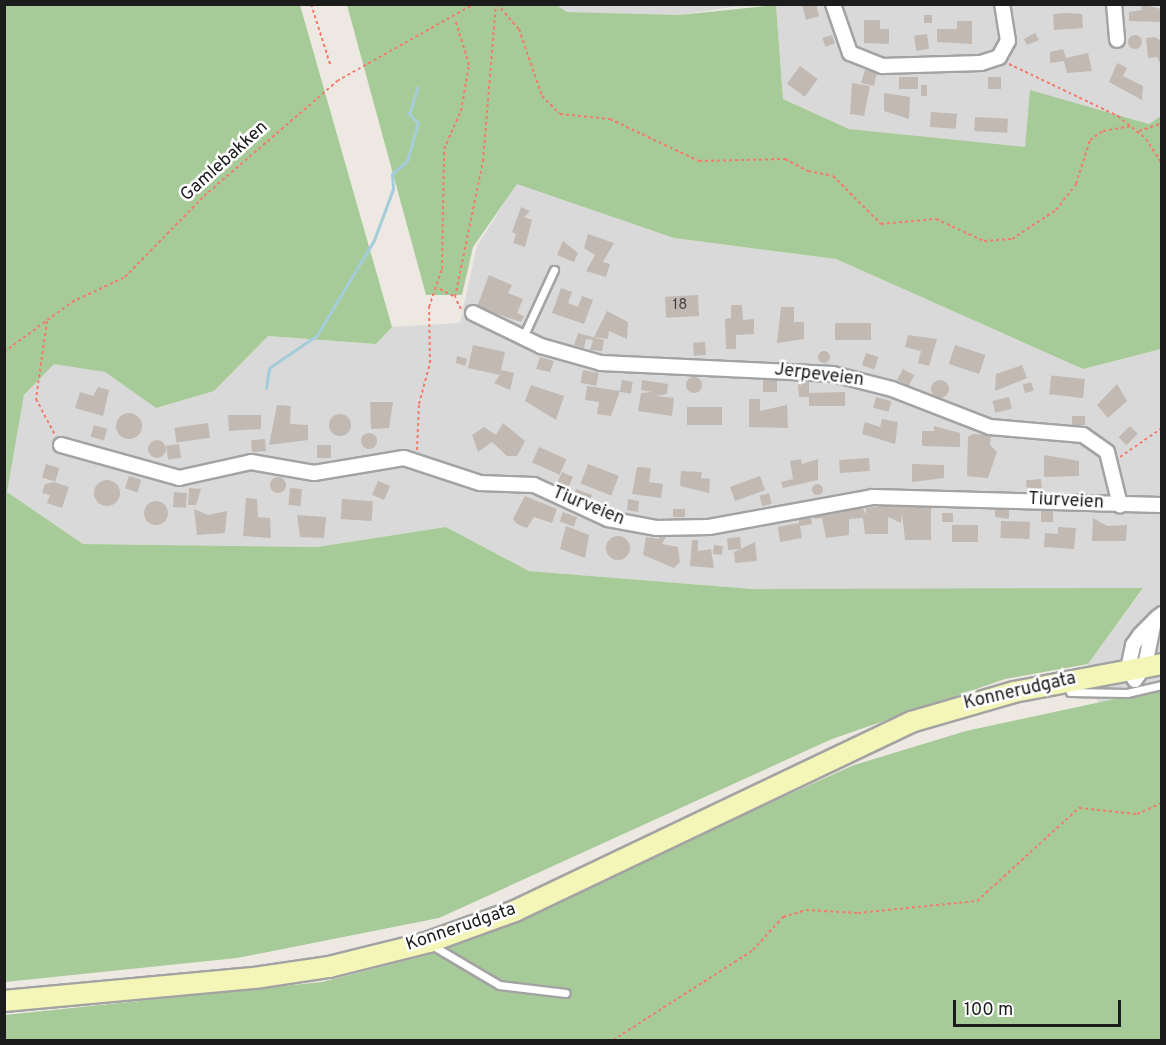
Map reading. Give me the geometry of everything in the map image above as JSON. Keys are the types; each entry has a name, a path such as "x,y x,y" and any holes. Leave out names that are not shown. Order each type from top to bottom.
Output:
{"main road":[{"name":"Konnerudgata","path":"884,738 1146,671"},
{"name":"Konnerudgata","path":"4,1001 261,977 329,967 429,942 515,911 884,738 911,722 968,704 1146,671"}],"street":[{"path":"833,4 845,44 862,61 907,66 981,63 999,57 1008,41 1002,4"},
{"path":"1114,4 1117,40"},
{"name":"Jerpeveien","path":"472,313 523,337 601,363 853,378 990,427 1083,435 1100,444 1112,461"},
{"name":"Tiurveien","path":"61,445 179,478 251,462 314,474 389,458 414,461 480,483 534,485 608,519 657,528 709,527 872,497 1161,505"},
{"path":"1112,461 1120,505"},
{"path":"1146,671 1158,618"}],"lane":[{"path":"523,337 554,270"},
{"path":"1070,692 1127,693 1161,685"},
{"path":"429,942 499,985 566,993"}],"path":[{"path":"311,4 331,67"},
{"name":"Gamlebakken","path":"4,352 72,302 125,277 204,196 337,81 454,19 474,4"},
{"path":"439,288 455,297 474,210 488,125 496,4"},
{"path":"496,4 519,29 542,96 560,114 610,119 699,161 785,159 808,171 833,176 880,224 936,219 984,241 1012,238 1056,210 1076,184 1090,140 1102,131 1132,126"},
{"path":"414,461 419,404 430,363 429,307 439,288 444,149 461,111 469,65 454,19"},
{"path":"999,57 1132,126 1139,131 1161,164"},
{"path":"1139,131 1161,123"},
{"path":"47,321 36,399 61,445"},
{"path":"1112,461 1161,428"},
{"path":"613,1041 753,950 783,917 806,910 858,913 977,901 1079,808 1137,814 1161,803"}],"shaded area":[{"path":"554,5 745,5 679,15 567,12"},
{"path":"776,5 1161,5 1161,116 1149,124 1031,91 1025,148 849,129 783,99"},
{"path":"517,183 674,238 836,259 1083,369 1161,349 1161,689 1098,704 1088,664 1143,589 752,589 529,571 446,527 317,547 83,544 7,492 24,395 54,363 105,372 156,408 214,391 268,336 376,344 392,327 460,323 477,246"}],"green space":[{"path":"5,4 300,5 392,327 376,344 268,336 214,391 156,408 105,372 54,364 24,395 7,492 83,544 317,547 446,527 529,571 752,589 1143,588 1088,664 1005,679 832,739 439,918 237,958 5,982"},
{"path":"554,4 567,12 679,15 776,5 783,99 849,129 1025,147 1030,90 1149,124 1161,116 1161,349 1083,369 836,259 674,238 517,184 473,247 462,295 426,295 347,5"},
{"path":"1161,689 1161,1040 5,1040 5,1015 322,982 436,953 854,765 966,731"}],"building":[{"path":"802,4 816,4 819,16 806,20"},
{"path":"1141,4 1161,9 1162,22 1129,21 1129,12 1142,10"},
{"path":"1053,14 1082,14 1083,28 1054,30"},
{"path":"924,15 932,15 932,23 924,23"},
{"path":"864,20 880,20 880,29 889,29 889,44 864,43"},
{"path":"957,21 972,21 972,44 937,42 937,29 957,29"},
{"path":"1035,33 1039,40 1027,45 1024,39"},
{"path":"927,34 929,49 916,51 914,36"},
{"path":"832,35 835,44 825,47 822,38"},
{"path":"1135,35 1140,37 1142,42 1140,47 1135,49 1130,47 1128,42 1130,37"},
{"path":"1155,37 1162,42 1162,67 1157,57 1148,58 1146,38"},
{"path":"1063,49 1066,58 1088,53 1092,71 1067,73 1064,61 1050,63 1050,52"},
{"path":"1117,63 1127,68 1123,76 1143,86 1142,100 1109,82"},
{"path":"800,66 818,79 805,97 787,84"},
{"path":"865,70 877,72 874,86 861,83"},
{"path":"899,77 918,77 918,89 899,89"},
{"path":"988,77 1001,77 1001,89 988,89"},
{"path":"852,83 870,86 864,116 850,114"},
{"path":"921,85 927,85 927,96 921,96"},
{"path":"884,93 910,97 909,119 884,111"},
{"path":"931,112 957,114 956,129 930,127"},
{"path":"975,117 1008,119 1007,133 974,131"},
{"path":"521,207 530,211 524,217 532,220 525,247 513,243 516,234 512,232"},
{"path":"588,234 614,243 603,262 610,264 606,277 586,271 595,255 584,248"},
{"path":"563,241 578,253 574,262 557,255"},
{"path":"489,275 512,285 508,293 523,299 517,313 524,316 521,322 477,307"},
{"path":"561,288 572,292 568,303 578,307 582,296 593,300 584,324 552,313"},
{"path":"698,295 699,316 666,318 665,297"},
{"path":"731,305 742,305 743,320 754,319 754,334 736,335 736,349 726,349 725,319 731,318"},
{"path":"781,307 794,307 794,322 804,322 804,339 777,343"},
{"path":"607,311 628,322 627,339 609,331 608,339 594,337"},
{"path":"835,323 871,323 871,340 835,340"},
{"path":"578,333 604,340 602,351 590,350 593,340 586,339 584,348 574,345"},
{"path":"908,335 937,339 929,366 918,363 921,351 905,347"},
{"path":"705,342 706,355 694,356 693,343"},
{"path":"473,345 505,352 501,370 514,373 510,390 494,383 500,375 468,368"},
{"path":"955,345 985,355 979,374 949,364"},
{"path":"824,351 830,357 824,363 818,357"},
{"path":"866,353 878,357 874,369 862,365"},
{"path":"457,356 467,359 465,366 456,363"},
{"path":"540,357 554,361 550,372 536,369"},
{"path":"1022,365 1027,378 995,391 996,374"},
{"path":"903,369 914,375 909,386 897,379"},
{"path":"583,370 599,373 596,386 581,383"},
{"path":"1051,375 1085,379 1083,398 1049,394"},
{"path":"691,377 697,377 702,385 700,391 691,393 686,388 686,382"},
{"path":"763,379 777,379 777,392 763,392"},
{"path":"622,380 633,382 631,394 620,392"},
{"path":"642,380 668,384 667,394 656,396 674,398 672,416 638,411 641,393 652,392 641,390"},
{"path":"940,380 946,383 949,389 946,395 940,398 934,395 931,389 934,383"},
{"path":"809,382 809,393 845,392 845,406 809,406 809,397 799,397 798,383"},
{"path":"1031,382 1034,391 1025,393 1022,385"},
{"path":"1117,384 1127,401 1108,418 1097,405"},
{"path":"531,385 564,396 556,420 525,401"},
{"path":"587,386 620,391 611,416 597,414 599,402 585,400"},
{"path":"98,387 109,390 103,416 75,408 80,392 93,396"},
{"path":"876,397 891,401 889,412 873,408"},
{"path":"1009,397 1012,409 995,413 993,401"},
{"path":"749,399 760,399 760,411 787,405 788,428 749,427"},
{"path":"370,402 393,402 389,428 371,429"},
{"path":"277,405 291,406 290,424 308,425 308,440 269,445"},
{"path":"687,407 722,407 722,425 687,425"},
{"path":"129,413 138,417 142,426 138,435 129,439 120,435 116,426 120,417"},
{"path":"340,414 348,417 351,425 348,433 340,436 332,433 329,425 332,417"},
{"path":"228,415 261,415 261,429 229,431"},
{"path":"1072,416 1085,416 1085,425 1072,425"},
{"path":"882,419 898,422 895,444 862,434 865,422 880,427"},
{"path":"208,423 210,438 176,443 174,428"},
{"path":"503,423 525,441 517,456 507,456 492,442 478,452 472,435 484,427 496,435"},
{"path":"94,425 107,429 104,441 90,436"},
{"path":"934,426 960,433 960,447 922,446 922,431 934,431"},
{"path":"1130,426 1138,434 1126,445 1119,437"},
{"path":"369,433 375,435 377,441 375,447 369,449 363,447 361,441 363,435"},
{"path":"973,434 991,435 990,445 997,452 988,478 967,476 968,437"},
{"path":"265,439 266,451 252,452 251,440"},
{"path":"157,440 163,443 166,449 163,455 157,458 151,455 148,449 151,443"},
{"path":"179,444 181,458 168,460 166,446"},
{"path":"317,445 331,445 331,458 317,458"},
{"path":"539,447 566,459 559,475 532,463"},
{"path":"1044,455 1079,461 1079,476 1044,477"},
{"path":"869,458 870,471 840,473 839,460"},
{"path":"801,459 802,464 818,459 818,480 783,488 781,482 793,479 790,461"},
{"path":"46,464 59,468 55,481 42,477"},
{"path":"588,464 619,476 611,495 580,484"},
{"path":"912,464 944,465 944,478 912,482"},
{"path":"637,467 651,468 649,482 663,484 661,498 632,494"},
{"path":"681,471 702,472 701,478 710,479 709,493 680,486"},
{"path":"562,472 573,477 567,490 556,485"},
{"path":"129,476 141,480 137,492 125,488"},
{"path":"760,476 765,490 735,501 730,487"},
{"path":"275,477 281,477 286,485 284,491 275,493 270,488 270,482"},
{"path":"1041,479 1042,491 1027,492 1026,480"},
{"path":"107,480 116,484 120,493 116,502 107,506 98,502 94,493 98,484"},
{"path":"378,481 390,486 384,500 372,495"},
{"path":"54,482 69,487 62,508 47,503 50,495 42,493 45,484"},
{"path":"817,483 823,489 817,495 811,489"},
{"path":"189,488 201,489 196,505 188,505"},
{"path":"290,488 302,489 300,506 289,505"},
{"path":"576,489 592,495 590,500 574,494"},
{"path":"174,492 187,493 186,508 173,507"},
{"path":"769,493 772,504 762,506 759,496"},
{"path":"525,496 557,509 552,523 534,517 527,528 517,524 513,519"},
{"path":"246,498 257,499 258,517 270,518 271,538 243,536"},
{"path":"342,499 373,501 372,521 341,519"},
{"path":"628,499 639,501 638,512 627,510"},
{"path":"156,501 165,504 168,513 165,522 156,525 147,522 144,513 147,504"},
{"path":"900,504 931,504 931,540 905,540 902,513 901,523 888,517 888,534 865,534 863,518 849,519 849,535 826,538 822,518 814,519 813,511 831,514 862,507 866,514 866,508"},
{"path":"194,509 208,515 227,511 225,533 197,535"},
{"path":"673,509 685,509 685,517 673,517"},
{"path":"995,509 1009,509 1009,519 995,517"},
{"path":"1041,511 1053,511 1053,522 1041,522"},
{"path":"563,512 577,517 574,527 560,521"},
{"path":"810,513 812,524 800,526 802,538 780,542 778,527 799,523 798,515"},
{"path":"942,513 953,513 953,522 942,522"},
{"path":"297,515 326,517 324,538 300,537"},
{"path":"1093,518 1107,526 1127,525 1126,541 1092,541"},
{"path":"1001,521 1030,522 1029,539 1000,538"},
{"path":"952,525 978,525 978,542 952,542"},
{"path":"566,526 589,535 585,558 560,549"},
{"path":"1058,527 1076,528 1074,549 1044,547 1045,533 1058,534"},
{"path":"659,534 667,535 662,544 678,547 680,562 674,568 643,555 646,537 659,539"},
{"path":"618,536 626,540 630,548 626,556 618,560 610,556 606,548 610,540"},
{"path":"740,537 741,549 728,550 727,538"},
{"path":"692,540 698,540 698,551 711,549 714,568 690,566"},
{"path":"755,542 757,561 735,563 734,552"},
{"path":"714,545 723,546 722,555 713,554"}],"waterway":[{"path":"266,388 269,368 317,335 374,240 393,189 392,174 407,161 418,123 409,114 418,87"}]}
